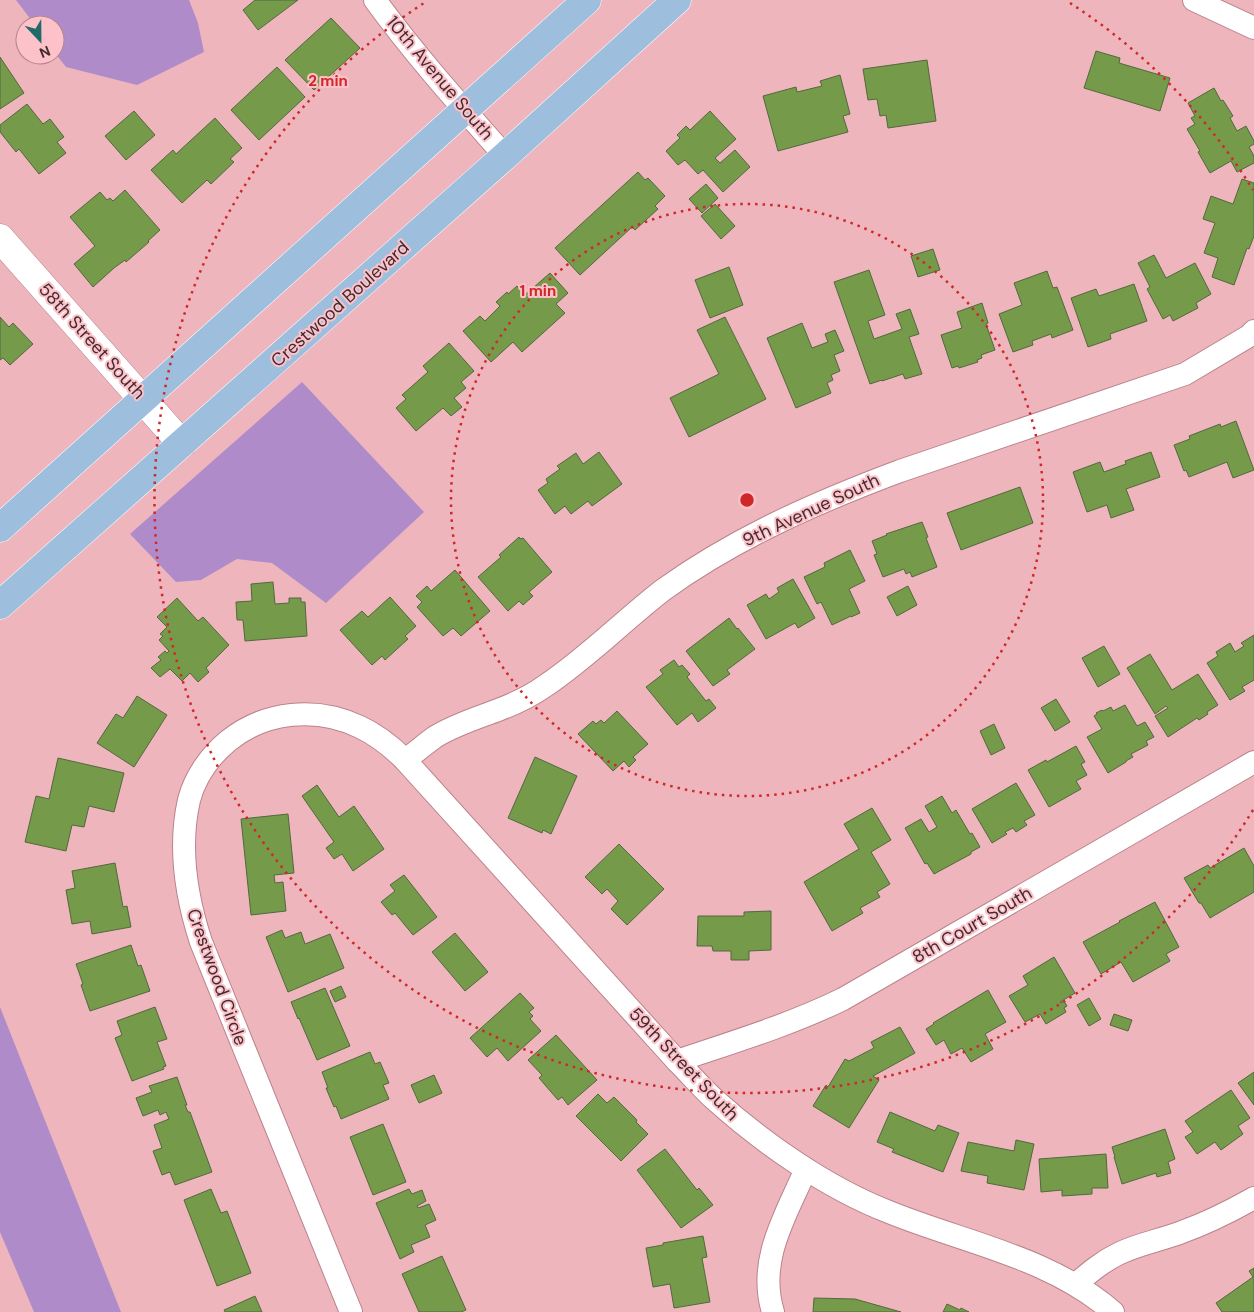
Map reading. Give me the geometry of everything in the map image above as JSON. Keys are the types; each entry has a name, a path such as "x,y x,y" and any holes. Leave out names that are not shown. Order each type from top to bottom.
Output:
{"main road":[{"path":"0,528 587,0"},
{"name":"Crestwood Boulevard","path":"0,605 505,156 677,0"}],"street":[{"name":"10th Avenue South","path":"376,0 391,22 505,156"},
{"path":"1194,0 1254,28"},
{"name":"58th Street South","path":"0,238 182,444"},
{"name":"9th Avenue South","path":"405,760 436,737 458,725 500,710 544,687 568,670 663,591 700,565 776,523 841,493 900,471 1185,374 1249,336 1254,331"},
{"name":"Crestwood Circle","path":"351,1312 201,942 188,894 184,844 186,822 190,799 197,780 208,761 238,733 257,723 277,716 298,714 340,719 359,726 378,737 405,760"},
{"name":"59th Street South","path":"405,760 677,1061 713,1098 742,1123 806,1169 846,1192 888,1212 1047,1269 1076,1284 1113,1312"},
{"name":"8th Court South","path":"677,1061 780,1026 843,999 1254,762"},
{"path":"773,1312 768,1286 772,1246 806,1169"},
{"path":"1076,1284 1090,1271 1120,1253 1208,1222 1254,1198"}],"shaded area":[{"path":"16,0 189,0 198,23 204,52 137,85 66,67 64,65 65,15 27,15"},
{"path":"302,382 424,512 326,603 272,563 237,559 201,580 176,582 130,534"},
{"path":"0,1007 121,1312 34,1312 0,1232"}],"building":[{"path":"255,0 298,0 258,30 243,10"},
{"path":"331,18 360,48 314,90 285,60"},
{"path":"1096,51 1120,58 1119,63 1170,78 1160,111 1084,88"},
{"path":"0,57 24,93 0,109"},
{"path":"927,60 936,121 888,128 886,115 880,116 877,99 868,100 863,69"},
{"path":"277,67 305,97 259,140 231,110"},
{"path":"840,75 850,114 843,116 848,132 778,151 763,96 796,87 797,92 822,86 820,81"},
{"path":"1214,88 1221,101 1223,100 1233,116 1230,118 1237,131 1246,126 1254,141 1254,144 1249,147 1254,156 1254,163 1237,172 1231,161 1210,173 1187,129 1195,124 1191,118 1195,116 1188,103"},
{"path":"27,104 43,124 50,119 64,137 57,142 66,153 39,174 19,149 16,152 0,132 0,125"},
{"path":"134,111 155,135 126,160 105,136"},
{"path":"710,111 736,139 715,158 720,163 735,150 750,167 723,192 703,170 698,174 685,160 678,165 666,151 680,138 677,135 686,126 690,130"},
{"path":"215,118 242,148 230,159 234,162 211,184 207,180 182,203 151,170 173,150 176,154"},
{"path":"638,172 645,180 648,178 665,196 655,206 658,209 635,230 632,227 580,275 555,248"},
{"path":"1242,179 1254,183 1254,236 1249,249 1247,248 1234,285 1212,277 1218,258 1204,253 1215,223 1203,219 1211,196 1233,204"},
{"path":"706,184 718,198 702,213 689,199"},
{"path":"125,190 160,230 126,262 125,260 114,268 93,287 74,264 95,246 70,217 100,192 107,200 110,198 113,201"},
{"path":"715,204 735,226 721,239 701,216"},
{"path":"933,249 940,270 918,277 911,256"},
{"path":"1154,255 1166,278 1195,263 1211,294 1196,303 1198,308 1173,321 1170,315 1163,319 1147,289 1150,287 1138,263"},
{"path":"729,267 743,305 710,318 695,280"},
{"path":"869,270 885,315 868,321 874,339 902,329 896,314 910,309 919,334 909,337 922,374 905,379 903,374 870,384 834,282"},
{"path":"1047,271 1053,288 1057,287 1073,330 1052,338 1051,334 1032,341 1033,345 1013,352 999,314 1022,305 1014,283"},
{"path":"550,273 568,293 556,304 565,313 522,352 513,342 491,362 463,331 480,316 485,321 500,306 496,302 507,292 508,294 517,286 525,295"},
{"path":"1134,284 1147,321 1110,334 1111,339 1088,347 1071,298 1096,289 1099,296"},
{"path":"982,303 988,323 986,324 995,350 981,355 982,358 977,360 978,362 959,368 958,366 952,368 941,335 962,328 957,312"},
{"path":"0,317 9,327 13,323 33,344 10,365 3,358 0,360"},
{"path":"725,317 766,399 689,437 670,398 719,374 697,330"},
{"path":"802,323 812,348 828,342 825,334 835,330 844,351 834,355 840,371 831,375 833,380 827,383 831,393 796,408 767,338"},
{"path":"449,343 474,371 461,382 466,388 454,398 462,407 451,416 443,408 416,431 396,408 406,399 402,395 428,372 423,366"},
{"path":"1236,421 1254,470 1233,478 1227,462 1189,477 1186,470 1184,471 1174,445 1190,439 1189,436 1220,424 1221,427"},
{"path":"599,452 622,484 592,506 588,501 571,514 565,506 555,514 538,490 548,483 546,479 560,469 557,466 576,453 583,464"},
{"path":"1151,452 1160,477 1126,489 1134,510 1111,518 1107,505 1087,512 1073,472 1100,462 1104,472 1126,464 1125,461"},
{"path":"1020,487 1033,523 961,550 947,513"},
{"path":"922,522 937,567 912,577 910,572 906,574 904,569 883,577 874,555 877,554 872,541 886,534"},
{"path":"519,537 520,539 523,538 552,572 529,592 533,596 523,605 519,601 508,611 478,577 501,557 499,555"},
{"path":"850,550 865,581 849,589 860,613 832,625 821,602 817,604 804,577 825,567 824,563"},
{"path":"455,570 490,611 461,636 453,628 443,636 417,607 422,602 416,596 427,586 431,591"},
{"path":"793,579 815,618 798,628 795,623 766,639 747,605 766,594 769,599 779,592 777,588"},
{"path":"273,582 275,604 289,603 289,598 301,598 301,602 305,602 307,636 245,641 243,620 237,620 236,602 252,601 251,584"},
{"path":"908,586 917,605 897,616 887,597"},
{"path":"390,597 416,626 405,636 408,639 385,660 382,656 372,665 340,630 362,611 368,617"},
{"path":"177,598 198,621 203,617 229,645 206,668 209,672 198,682 190,673 182,681 170,669 160,677 151,668 161,660 158,657 165,651 167,653 169,651 159,640 163,636 160,634 167,627 157,617"},
{"path":"729,618 755,649 727,670 730,674 713,686 686,651"},
{"path":"1254,635 1254,680 1242,687 1245,691 1230,700 1207,663 1218,656 1216,652 1230,643 1235,652 1244,646 1241,643"},
{"path":"1104,646 1120,674 1098,687 1082,658"},
{"path":"1150,654 1172,690 1198,674 1218,705 1199,720 1197,718 1168,737 1155,716 1168,708 1166,706 1155,714 1127,668"},
{"path":"674,660 679,667 682,665 690,674 687,677 706,701 709,699 716,708 698,722 692,713 677,725 646,687 663,674 660,670"},
{"path":"137,696 167,715 134,767 97,743 116,714 123,718"},
{"path":"1056,699 1070,722 1055,731 1041,708"},
{"path":"1125,705 1137,726 1145,722 1154,737 1146,741 1148,745 1131,754 1133,757 1108,773 1087,737 1102,729 1094,716 1096,713 1111,707 1113,711"},
{"path":"617,711 648,744 633,757 636,760 629,767 624,761 613,771 578,734 593,721 596,724 601,720 604,723"},
{"path":"994,724 1005,748 991,755 980,731"},
{"path":"1076,746 1085,762 1081,764 1087,775 1076,781 1081,789 1049,807 1028,770"},
{"path":"535,757 577,776 551,834 543,830 542,833 508,818"},
{"path":"58,758 124,773 114,812 89,806 84,827 72,825 66,851 25,842 36,796 49,799"},
{"path":"1016,783 1035,815 1024,821 1027,825 1016,832 1013,828 1005,832 1007,834 992,843 972,809"},
{"path":"317,785 339,817 354,806 384,849 353,871 342,854 334,859 326,848 334,842 302,796"},
{"path":"942,796 952,813 956,810 980,847 934,874 927,863 925,864 905,828 921,819 929,832 937,827 925,806"},
{"path":"872,808 891,840 871,852 890,884 877,892 880,897 860,908 863,913 832,931 804,882 859,849 844,824"},
{"path":"288,814 294,873 274,875 275,883 283,882 286,911 251,915 241,819"},
{"path":"619,844 664,889 627,925 611,909 618,901 607,889 602,894 585,877"},
{"path":"1244,848 1254,866 1254,892 1210,918 1184,878 1208,865 1210,868"},
{"path":"115,863 123,907 127,906 131,927 92,934 90,921 72,924 66,890 75,888 72,871"},
{"path":"404,875 437,917 413,935 395,913 392,915 381,902 395,891 390,885"},
{"path":"1155,902 1179,947 1166,954 1170,961 1133,982 1121,962 1101,974 1083,942"},
{"path":"771,911 771,950 749,951 749,960 731,960 731,951 713,951 712,946 697,946 698,916 744,916 744,912"},
{"path":"282,930 285,938 301,932 305,944 330,934 344,968 288,992 266,937"},
{"path":"455,933 488,972 465,991 432,952"},
{"path":"131,945 138,966 141,965 150,991 90,1011 76,964"},
{"path":"1054,957 1075,993 1060,1002 1064,1001 1067,1006 1064,1008 1066,1012 1046,1024 1040,1014 1025,1022 1009,996 1028,985 1023,976"},
{"path":"341,986 346,997 335,1002 330,991"},
{"path":"325,988 350,1046 317,1060 291,1002"},
{"path":"988,990 1006,1022 985,1034 993,1049 971,1062 962,1048 951,1054 944,1040 936,1045 926,1029"},
{"path":"520,993 534,1008 529,1012 533,1016 530,1019 541,1031 508,1061 497,1048 487,1057 470,1038"},
{"path":"1089,998 1101,1019 1089,1026 1077,1005"},
{"path":"155,1007 167,1039 157,1042 166,1066 163,1067 164,1069 132,1081 115,1038 122,1035 117,1021"},
{"path":"1114,1014 1132,1020 1128,1031 1110,1025"},
{"path":"900,1027 915,1053 873,1076 879,1080 849,1128 813,1106 826,1085 828,1087 845,1059 849,1061 874,1048 871,1042"},
{"path":"556,1035 597,1080 568,1105 562,1097 558,1100 539,1078 542,1075 528,1060"},
{"path":"370,1052 375,1064 380,1062 389,1083 383,1085 389,1099 341,1119 326,1088 328,1088 322,1072"},
{"path":"1254,1072 1254,1105 1238,1083"},
{"path":"434,1075 442,1093 419,1103 411,1085"},
{"path":"177,1077 187,1105 185,1105 188,1112 190,1112 212,1172 175,1185 170,1172 162,1175 153,1151 162,1148 154,1125 169,1119 166,1112 160,1115 158,1110 143,1116 136,1098 152,1092 149,1086"},
{"path":"1231,1090 1250,1118 1238,1126 1243,1134 1221,1150 1215,1142 1197,1154 1185,1137 1193,1132 1185,1121"},
{"path":"598,1094 607,1103 614,1097 648,1134 621,1161 576,1116"},
{"path":"890,1112 935,1131 938,1125 959,1133 943,1172 892,1152 894,1149 877,1142"},
{"path":"383,1124 406,1182 373,1195 350,1137"},
{"path":"1165,1129 1175,1159 1168,1162 1171,1173 1157,1177 1156,1173 1122,1184 1112,1147"},
{"path":"1016,1140 1034,1144 1024,1190 987,1183 988,1176 961,1171 968,1142 1014,1151"},
{"path":"665,1149 697,1190 699,1188 713,1205 681,1228 637,1170"},
{"path":"1106,1154 1108,1188 1092,1188 1092,1194 1062,1196 1062,1190 1041,1192 1039,1159"},
{"path":"211,1189 221,1213 227,1211 251,1273 217,1286 184,1200"},
{"path":"409,1189 412,1194 422,1190 426,1201 417,1206 418,1208 429,1204 436,1220 425,1225 430,1237 411,1245 414,1252 400,1259 376,1203"},
{"path":"703,1236 707,1257 702,1258 710,1302 674,1308 670,1284 653,1287 646,1248"},
{"path":"442,1256 466,1310 461,1312 419,1312 402,1274"},
{"path":"1254,1268 1254,1312 1222,1312 1216,1303 1253,1277 1249,1271"},
{"path":"255,1296 262,1312 225,1312 224,1310"},
{"path":"814,1298 855,1299 901,1312 813,1312"},
{"path":"947,1304 960,1310 961,1308 969,1312 943,1312"}]}
